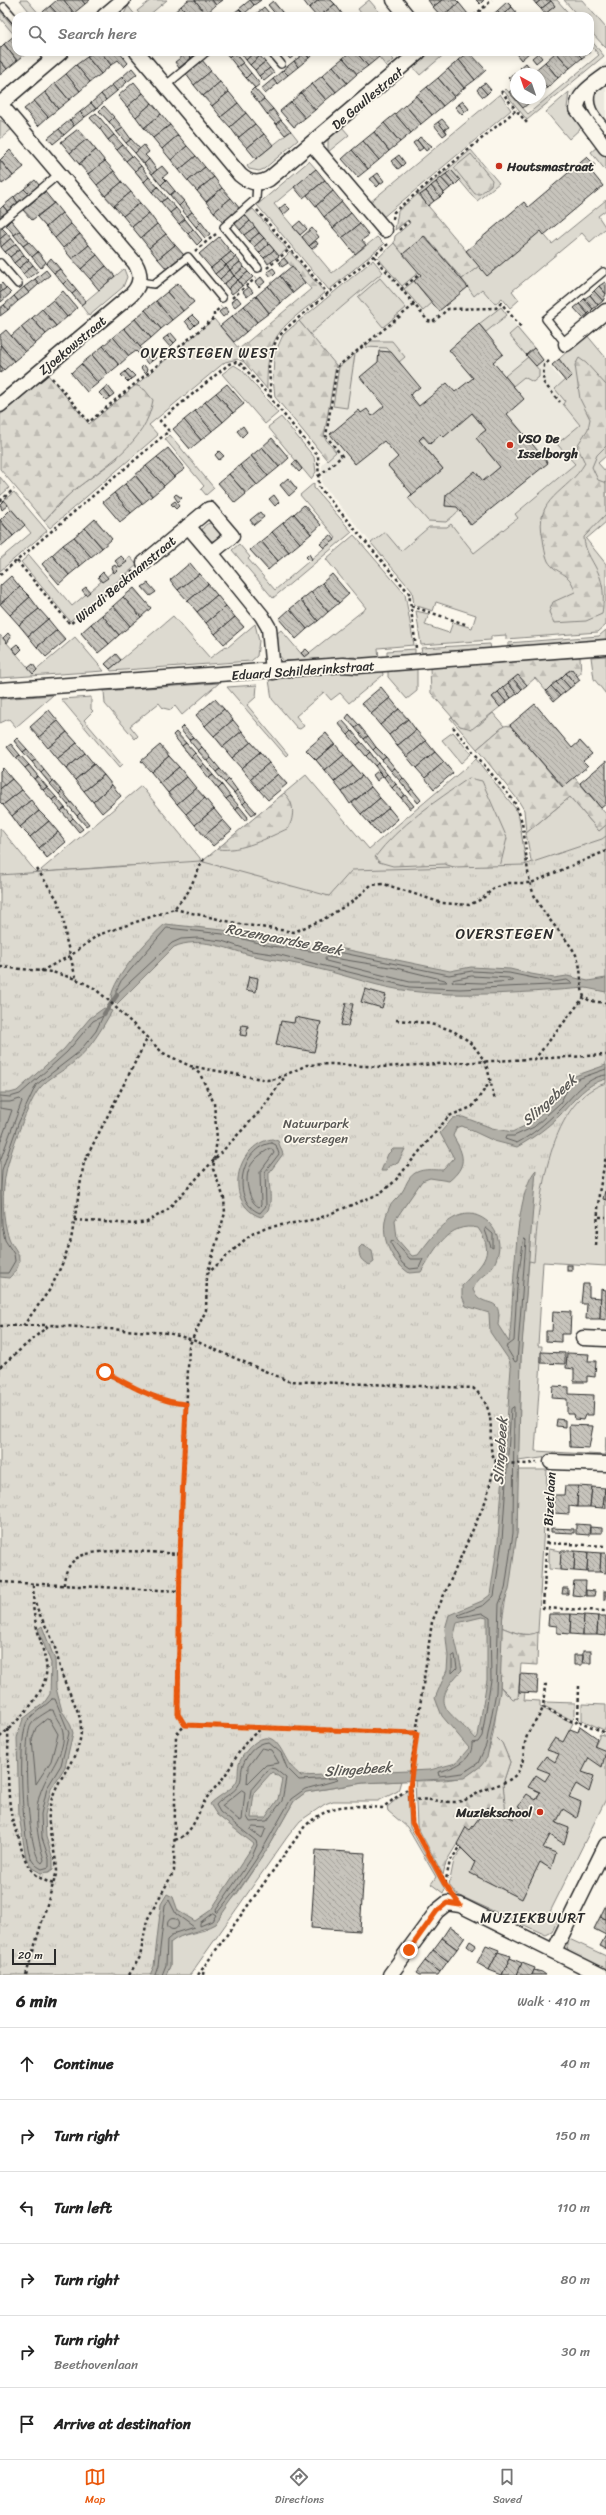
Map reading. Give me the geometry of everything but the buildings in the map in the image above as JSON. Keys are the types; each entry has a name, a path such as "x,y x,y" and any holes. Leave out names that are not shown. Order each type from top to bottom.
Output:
{"street":[{"path":"109,12 123,0"},
{"path":"394,0 404,12"},
{"path":"140,56 240,175 246,180 257,183"},
{"name":"De Gaullestraat","path":"257,183 269,179 415,56"},
{"path":"46,57 0,104 135,264 140,276 139,282"},
{"path":"606,75 577,102 576,109 606,148"},
{"path":"312,144 390,232"},
{"name":"Zjoekowstraat","path":"0,405 131,295 139,282"},
{"path":"566,344 606,311"},
{"name":"Wiardi Beckmanstraat","path":"144,563 209,509 232,536 211,554"},
{"name":"Wiardi Beckmanstraat","path":"188,526 266,622 269,628 273,672"},
{"name":"Eduard Schilderinkstraat","path":"0,690 273,672 606,647"},
{"path":"583,1338 606,1339"},
{"name":"Bizetlaan","path":"551,1462 606,1464"},
{"path":"554,1951 606,1845"},
{"path":"390,1975 437,1911 447,1903 460,1905 601,1975"}],"lane":[{"path":"4,7 12,17"},
{"path":"165,86 201,56"},
{"path":"274,56 281,64"},
{"path":"594,85 590,97 591,107 606,128"},
{"path":"0,223 59,174"},
{"path":"257,183 258,194 252,204 224,227 258,268"},
{"path":"139,282 154,284 188,257 222,298"},
{"path":"0,263 18,284"},
{"path":"566,344 546,319 604,272"}],"path":[{"path":"478,12 492,0"},
{"path":"501,91 528,123"},
{"path":"271,399 269,366 278,338 390,242 390,232 394,212 516,110"},
{"path":"252,204 328,294"},
{"path":"390,232 409,221"},
{"path":"188,257 224,227"},
{"path":"44,368 89,422 214,318 214,313 290,249"},
{"path":"374,256 428,321 433,322 448,309 496,308 501,303 521,327"},
{"path":"401,290 420,274"},
{"path":"319,476 342,456 326,436 337,367 414,305"},
{"path":"549,361 544,365 543,382 560,402"},
{"path":"0,575 169,431 160,421 229,364 235,362 241,364 318,456 319,487 409,593 418,661"},
{"path":"0,501 14,489"},
{"name":"Wiardi Beckmanstraat","path":"17,561 70,624 144,563"},
{"path":"410,606 468,625"},
{"path":"453,727 514,800 521,813 530,883 538,902 575,953 582,978 582,990 584,997 590,1001 606,1003"},
{"path":"174,909 240,924 294,932 324,919 353,901 372,886 384,884 442,903 469,905 499,887 509,883 530,883 606,851"},
{"path":"40,971 70,956 98,935 174,909 188,892 204,858"},
{"path":"37,869 57,899 63,916 70,956 76,979"},
{"path":"0,967 40,971 76,979 94,988 116,1007 163,1053 190,1066 200,1074 214,1103 217,1133 214,1169 224,1198 225,1213 207,1275 206,1310 189,1346 179,1591 178,1714 185,1725"},
{"path":"534,1060 584,997"},
{"path":"396,1020 434,1023 460,1034 476,1050 485,1062 495,1100"},
{"path":"23,1326 52,1288 71,1240 84,1162 147,1039"},
{"path":"190,1066 267,1080 286,1075 307,1065 330,1064 382,1067 606,1055"},
{"path":"74,1220 134,1224 147,1222 167,1210 184,1194 215,1158 262,1108 286,1075"},
{"path":"207,1275 250,1235 264,1228 317,1219 379,1194 394,1182 449,1116 472,1107 490,1082"},
{"path":"596,1245 599,1193 606,1156"},
{"path":"598,1217 606,1217"},
{"path":"0,1367 49,1325"},
{"path":"0,1326 49,1325 168,1333 193,1340 288,1380 473,1388 483,1397 488,1407 492,1422 491,1453 496,1461 518,1464 551,1462"},
{"path":"105,1372 144,1392 175,1404 186,1404"},
{"path":"460,1905 445,1884 412,1823 410,1785 411,1769 432,1622 486,1500 496,1461"},
{"name":"Bizetlaan","path":"551,1462 543,1608 606,1611"},
{"name":"Bizetlaan","path":"547,1543 606,1546"},
{"path":"64,1585 68,1569 72,1562 82,1556 96,1553 123,1552 180,1554"},
{"path":"0,1582 179,1591"},
{"path":"0,1737 36,1698 45,1680 46,1664 34,1621 33,1584"},
{"path":"26,1975 57,1871 56,1855 50,1828 49,1808 53,1792 76,1756 80,1740 80,1720 63,1679 58,1655 33,1600"},
{"path":"411,1801 421,1798 446,1802 463,1800 494,1786 506,1783 515,1777 524,1759 526,1738 541,1714 543,1707 544,1685 547,1685"},
{"path":"578,1721 579,1686"},
{"path":"543,1707 575,1723 578,1721 606,1733"},
{"path":"185,1725 417,1733"},
{"path":"129,1975 140,1956 148,1920 174,1871 176,1735 185,1725"},
{"path":"175,1840 183,1838 192,1826 204,1801 223,1778 244,1742 263,1728"},
{"path":"8,1729 12,1819 19,1838 20,1852 35,1873 45,1881 54,1884"},
{"path":"198,1975 305,1826 317,1815 332,1807 346,1805 382,1808 410,1785"},
{"path":"445,1884 450,1861 461,1846"},
{"path":"203,1975 204,1967"}],"shaded area":[{"path":"606,62 606,135 569,92"},
{"path":"424,236 474,296 482,289 495,304 497,302 563,382 555,389 566,402 563,404 580,425 575,464 515,513 518,517 474,554 447,527 429,527 401,551 385,532 371,543 322,484 322,464 336,452 324,437 336,365 310,334"}],"green space":[{"path":"20,0 27,0 38,12 30,12"},
{"path":"151,0 167,0 153,12 137,11"},
{"path":"369,0 380,12 360,12 358,9"},
{"path":"550,0 557,0 568,12 548,12 555,6"},
{"path":"564,0 582,0 592,12 574,12"},
{"path":"128,6 133,12 125,12"},
{"path":"0,11 12,25 12,32 0,18"},
{"path":"594,14 606,28 606,48 594,35"},
{"path":"594,44 604,56 527,120 514,104 519,104 528,114 540,104 546,104 546,99 599,55 594,49"},
{"path":"378,56 390,56 394,60 386,66"},
{"path":"423,56 442,56 420,75 413,67"},
{"path":"506,89 510,94 510,99 504,91"},
{"path":"569,92 567,108 582,127 569,139 546,112"},
{"path":"500,94 511,110 382,218 369,203"},
{"path":"0,120 13,128 0,139"},
{"path":"342,127 349,135 328,152 328,139"},
{"path":"291,131 298,140 264,169 259,171 249,169 247,166"},
{"path":"597,147 606,158 606,171 591,152"},
{"path":"471,150 499,183 477,201 451,170 420,195 418,194"},
{"path":"471,154 492,180 491,185 480,194 475,194 454,168"},
{"path":"309,161 316,169 274,204 332,273 377,237 384,244 329,290 257,205"},
{"path":"418,194 479,266 462,279 425,236 403,254 394,243 395,236 410,223 408,220 395,230 398,211"},
{"path":"606,200 606,210 598,216 606,228 590,242 582,233 512,291 519,300 510,308 502,298 495,304 482,289 474,296 462,279 479,266 541,231 552,244"},
{"path":"253,209 287,249 279,256 245,215"},
{"path":"394,243 419,272 402,286 378,258"},
{"path":"290,252 325,293 298,314 280,332 274,342 270,354 267,370 267,389 244,362 239,349 311,289 284,258"},
{"path":"373,260 383,272 310,334 299,321"},
{"path":"124,269 127,277 123,287 89,316 81,305"},
{"path":"380,278 406,308 383,327 358,297"},
{"path":"414,281 432,303 423,311 404,289"},
{"path":"501,307 507,315 486,332 479,324"},
{"path":"214,319 239,349 244,362 238,359 225,362 149,425 158,435 50,528 44,521 71,492 117,459 145,390 136,385"},
{"path":"299,321 336,365 324,437 336,452 327,460 275,397 273,379 274,355 283,335"},
{"path":"517,328 534,348 526,355 509,335"},
{"path":"586,334 606,358 606,456 598,463 606,472 606,522 586,539 606,564 606,625 598,632 506,639 506,635 491,636 491,640 421,645 416,611 429,614 425,625 449,633 453,622 472,628 476,615 436,602 433,611 414,605 412,591 371,543 385,532 401,551 429,527 447,527 451,524 474,553 518,518 515,514 575,464 557,444 580,425 563,404 565,401 555,389 567,378 559,359"},
{"path":"371,341 392,341 405,357 399,362 387,348 365,347"},
{"path":"355,354 347,408 333,406 339,367"},
{"path":"528,357 539,370 539,377 533,382 524,377 513,386 505,376"},
{"path":"579,358 586,363 606,385 606,446 597,455 592,467 598,480 606,483 606,514 584,537 586,548 598,572 601,582 603,609 602,614 586,621 554,623 549,612 553,602 575,592 570,580 555,569 548,561 541,525 543,514 547,505 578,473 585,463 577,446 588,429 590,419 580,399 575,365"},
{"path":"234,365 242,370 278,413 265,424 222,374"},
{"path":"48,375 89,424 136,385 145,390 153,400 149,416 133,442 110,463 68,495 44,521 0,469 0,415"},
{"path":"472,413 486,430 500,467 446,522 428,521 408,498 443,469 419,440"},
{"path":"281,417 314,457 316,472 311,479 268,427"},
{"path":"170,435 214,488 206,495 201,489 204,486 165,439"},
{"path":"0,477 9,488 0,496"},
{"path":"314,483 314,488 352,532 273,598 232,550 239,544 250,557 248,559 275,590 336,538 300,495"},
{"path":"14,492 47,531 0,571 0,559 31,533 4,500"},
{"path":"211,523 217,526 220,532 217,538 211,541 205,538 202,532 205,526"},
{"path":"354,535 405,594 414,645 378,648 379,659 356,661 355,657 284,661 277,653 276,634 281,630 304,657 366,608 326,559"},
{"path":"29,555 72,606 130,557 137,565 70,621 21,562"},
{"path":"173,616 210,658 226,646 228,647 255,624 259,641 257,656 251,661 111,671 110,669"},
{"path":"606,630 606,640 508,647 508,643 599,636"},
{"path":"0,635 33,673 75,637 104,671 0,678"},
{"path":"490,644 491,649 422,653 421,648"},
{"path":"415,649 415,654 405,655 405,658 387,659 387,651"},
{"path":"606,656 606,694 594,679 591,657"},
{"path":"580,657 581,673 577,676 571,669 546,691 535,678 527,685 518,675 492,697 500,707 472,729 460,726 431,693 430,668"},
{"path":"382,668 383,675 349,703 340,693 331,700 324,692 296,716 304,726 300,729 297,728 272,699 269,680"},
{"path":"388,669 417,669 417,691 407,699 388,677"},
{"path":"219,683 182,715 175,706 171,710 163,708 159,703 130,726 138,736 135,739 105,704 104,691"},
{"path":"257,685 256,697 247,705 288,754 286,756 227,687"},
{"path":"53,695 16,727 9,719 0,723 0,699"},
{"path":"91,697 91,709 93,711 84,720 122,765 119,768 61,699"},
{"path":"493,713 504,726 477,749 450,718 452,717 460,726 479,725"},
{"path":"510,725 562,787 574,777 606,814 606,825 599,831 570,797 526,833 524,810 518,800 477,749 504,726"},
{"path":"453,732 471,754 461,763 442,740"},
{"path":"476,759 515,808 519,818 530,889 172,912 204,865 204,860 306,775 369,849"},
{"path":"469,778 482,781 507,838 499,871 457,868 444,864 393,866 379,862 375,857 395,834 419,814"},
{"path":"141,786 200,858 201,865 121,866 43,872 41,870"},
{"path":"284,793 292,805 293,814 289,828 263,840 245,846 217,849"},
{"path":"570,797 599,831 606,825 606,978 535,883 526,833"},
{"path":"0,828 36,872 0,893"},
{"name":"Natuurpark Overstegen","path":"606,836 606,1083 586,1094 570,1111 558,1134 549,1159 543,1187 538,1214 534,1262 529,1261 486,1738 468,1765 426,1777 341,1780 296,1794 212,1918 171,1933 163,1975 0,1975 0,875 200,861 329,896 352,870 524,865 602,839"},
{"path":"606,1079 606,1266 543,1262 538,1346 542,1346 535,1451 605,1455 606,1436 606,1459 549,1457 518,1461 521,1358 531,1210 406,1204"},
{"path":"517,1470 547,1470 538,1632 533,1634 520,1634 501,1627 517,1533"},
{"path":"549,1549 561,1551 560,1570 549,1569"},
{"path":"501,1627 524,1634 533,1634 538,1632 537,1665 521,1664 518,1698 513,1699 500,1686"},
{"path":"500,1686 506,1694 518,1698 519,1692 525,1692 524,1700 540,1701 540,1707 573,1723 570,1729 583,1749 594,1747 600,1734 606,1736 606,1799 550,1912 559,1917 552,1932 546,1935 456,1894 449,1885 454,1860 461,1850 526,1827 505,1817 503,1783 510,1762 502,1743 493,1734"},
{"path":"545,1702 575,1703 575,1715 572,1720 544,1706"},
{"path":"582,1704 606,1705 606,1727 604,1730 582,1720"},
{"path":"493,1734 502,1743 510,1762 503,1783 506,1815 457,1844 446,1862 443,1875 417,1826 415,1781 456,1778 475,1770 483,1761 489,1750"},
{"path":"401,1781 398,1791 378,1801 333,1801 325,1804 300,1821 190,1975 166,1975 170,1966 170,1942 177,1937 205,1930 237,1894 264,1854 294,1801 306,1792 363,1783"},
{"path":"408,1790 410,1827 445,1889 443,1893 431,1884 436,1877 407,1827 388,1811 387,1807"},
{"path":"567,1938 606,1956 606,1970 571,1952 567,1948"}],"water":[{"path":"165,924 223,930 272,942 312,948 344,949 450,971 471,967 510,969 554,978 567,976 588,981 606,978 606,992 586,988 520,993 476,994 410,991 376,985 310,967 250,955 222,946 193,943 174,947 117,1004 111,998 113,989 118,980 141,948"},
{"path":"104,1008 112,1011 86,1051 40,1088 30,1104 20,1128 8,1164 3,1196 5,1223 10,1241 18,1254 19,1263 16,1270 9,1278 0,1277 0,1093 17,1091 64,1049 90,1018"},
{"path":"606,1065 606,1079 587,1088 576,1097 552,1123 517,1147 494,1141 462,1126 456,1128 453,1136 462,1155 459,1170 449,1181 430,1178 422,1181 395,1220 397,1239 412,1256 418,1255 440,1229 457,1216 467,1214 477,1216 488,1222 493,1227 499,1247 495,1263 479,1279 473,1290 482,1300 495,1305 498,1309 498,1325 509,1342 519,1225 528,1183 536,1170 521,1358 517,1533 509,1590 503,1605 500,1692 487,1758 481,1766 464,1778 363,1783 306,1792 294,1801 264,1854 215,1924 175,1939 170,1943 170,1966 166,1975 150,1975 154,1966 161,1904 167,1894 173,1897 178,1911 195,1921 211,1910 254,1844 217,1815 210,1804 232,1788 236,1783 240,1761 253,1744 261,1739 272,1739 280,1748 290,1765 301,1776 430,1770 456,1763 469,1748 442,1716 435,1698 447,1670 448,1656 445,1629 449,1615 482,1601 490,1595 498,1541 511,1368 509,1360 490,1332 489,1313 466,1306 462,1296 462,1286 480,1266 486,1254 484,1238 478,1228 467,1227 450,1233 431,1255 421,1272 409,1273 395,1260 390,1252 385,1234 386,1215 390,1206 401,1194 412,1175 424,1170 443,1170 454,1158 440,1133 453,1118 463,1117 492,1128 512,1132 531,1123 557,1100 569,1078","holes":["482,1617 487,1618 487,1680 478,1736 476,1739 451,1715 446,1708 444,1701 445,1692 451,1682 462,1670 454,1635 457,1623","272,1772 282,1779 278,1799 265,1818 251,1818 254,1792"]},
{"path":"272,1139 278,1141 283,1154 269,1173 270,1204 266,1213 261,1217 249,1210 242,1201 238,1189 238,1176 242,1163 249,1152 259,1144"},
{"path":"393,1149 405,1149 398,1163 389,1166 386,1171 381,1171 388,1154"},
{"path":"362,1245 372,1250 374,1262 370,1265 364,1262 360,1257 359,1248"},
{"path":"42,1626 55,1660 56,1688 62,1711 70,1723 73,1733 65,1767 51,1789 45,1815 46,1837 53,1859 53,1869 49,1872 41,1873 32,1868 26,1858 19,1816 17,1738 23,1719 44,1703 50,1694 51,1663 38,1629"}],"waterway":[{"name":"Rozengaardse Beek","path":"104,1014 117,995"}],"place":[{"name":"Houtsmastraat","path":"499,166"},
{"name":"VSO De Isselborgh","path":"510,445"},
{"name":"Muziekschool","path":"540,1812"}],"district":[{"name":"OVERSTEGEN WEST","path":"209,353"},
{"name":"OVERSTEGEN","path":"505,934"},
{"name":"MUZIEKBUURT","path":"533,1918"}],"route":[{"path":"105,1372 144,1392 175,1404 186,1404 180,1554 178,1714 185,1725 417,1733 416,1749 411,1769 410,1787 412,1823 444,1883 460,1905 447,1903 437,1911 409,1950"}],"water label":[{"name":"Slingebeek","path":"549,1100"},
{"name":"Slingebeek","path":"500,1451"},
{"name":"Slingebeek","path":"358,1769"}]}
